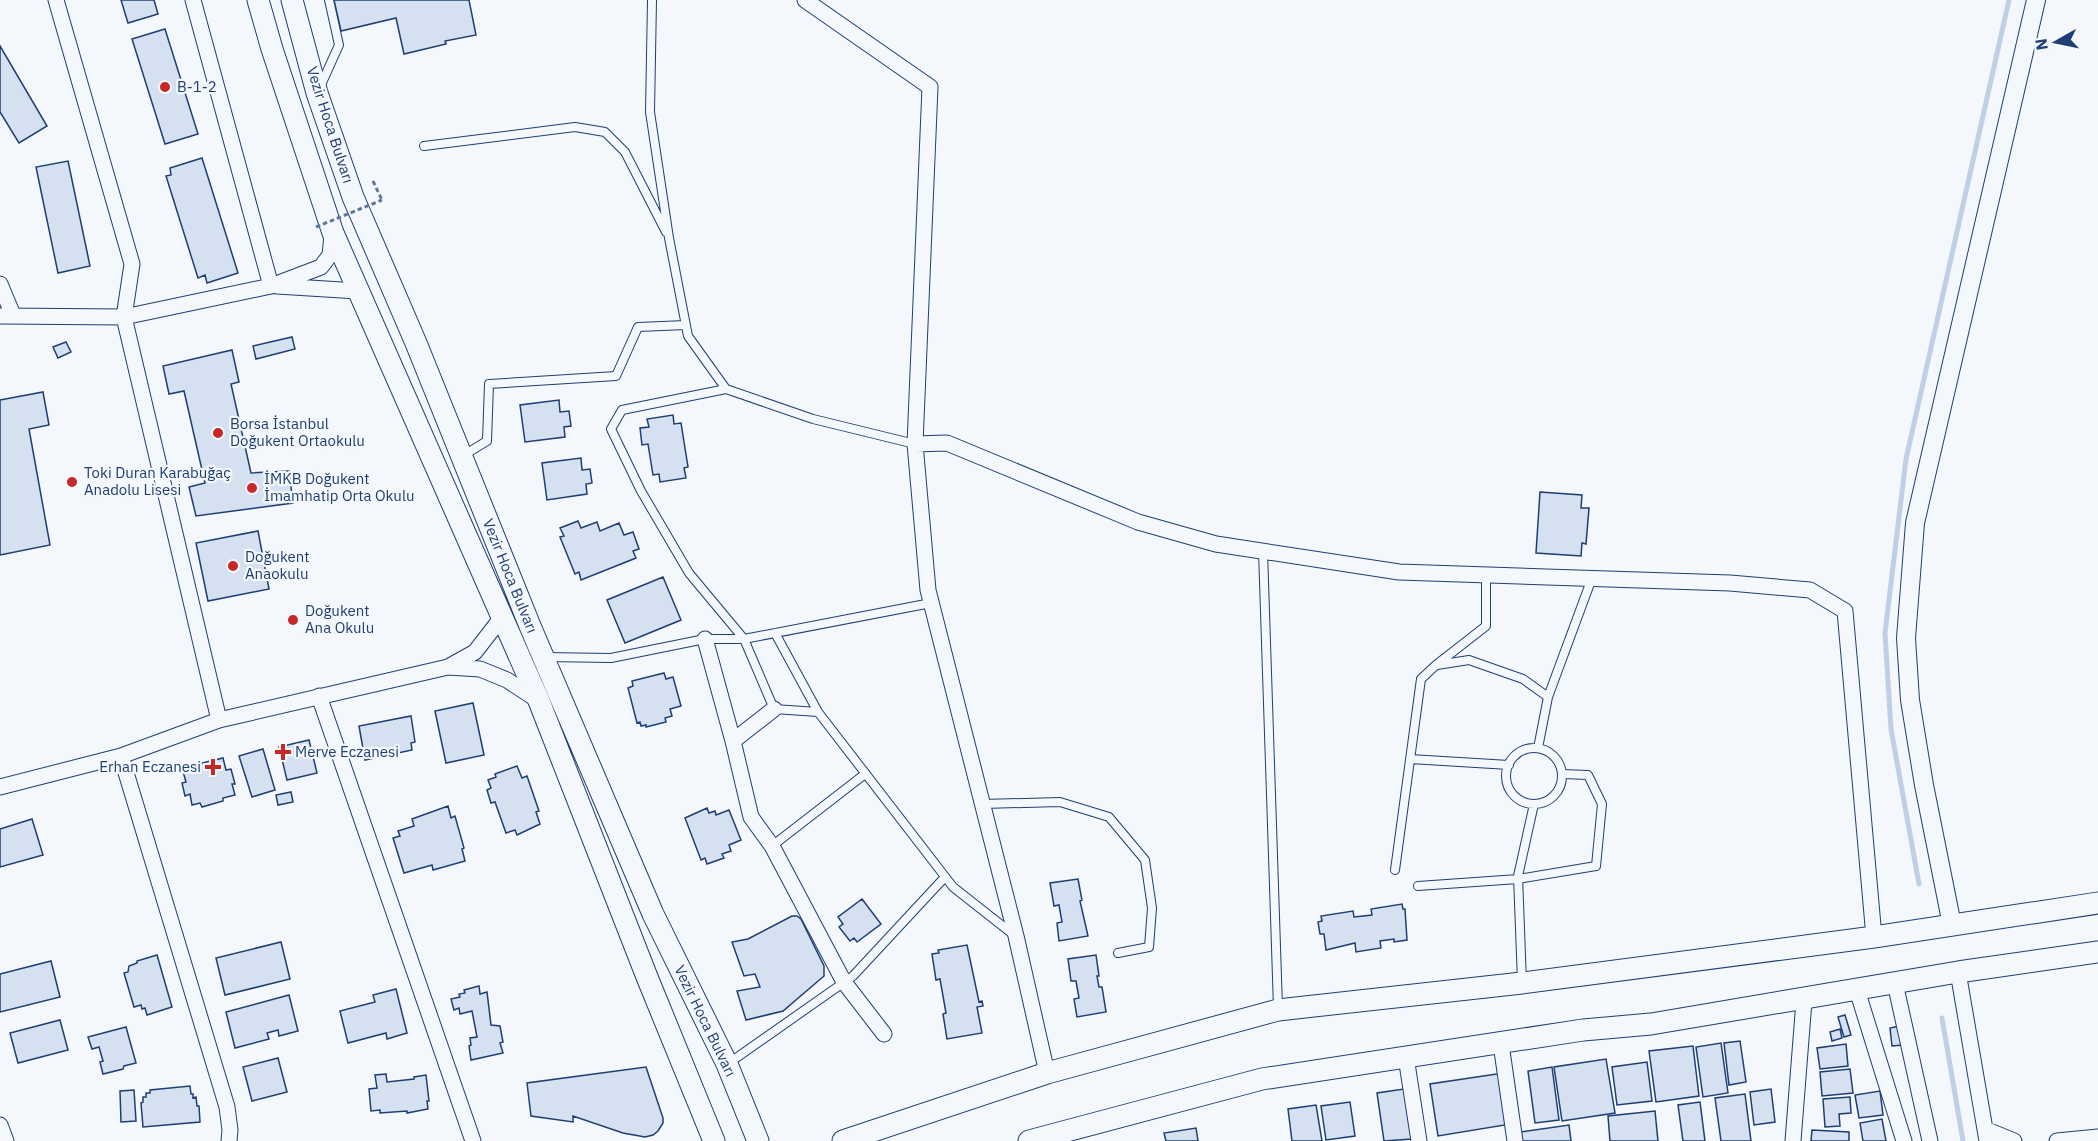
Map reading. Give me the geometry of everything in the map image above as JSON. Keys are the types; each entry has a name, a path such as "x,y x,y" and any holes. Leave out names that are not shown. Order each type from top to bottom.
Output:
{"main road":[{"name":"Vezir Hoca Bulvarı","path":"258,0 324,230 358,291 539,701 714,1141"},
{"name":"Vezir Hoca Bulvarı","path":"292,0 317,93 353,196 412,333 543,657 653,914 727,1064 758,1141"},
{"path":"843,1141 1047,1073 1278,1010 1522,983 1874,937 2098,903"},
{"path":"1029,1141 1062,1136 1262,1079 1583,1030 1651,1024 1958,972 2098,952"}],"street":[{"path":"56,0 132,264 124,317 219,720"},
{"path":"193,0 272,286"},
{"path":"805,0 930,87 915,444 928,590 1016,936 1047,1073"},
{"path":"1952,925 1924,785 1910,700 1906,638 1913,546 1916,523 2036,0"},
{"path":"0,284 7,315 124,317 272,286 321,267 330,255 324,230"},
{"path":"272,286 358,291"},
{"path":"915,444 947,443 1138,522 1216,544 1399,572 1730,583 1810,590 1845,611 1874,937"},
{"path":"448,667 475,652 502,616"},
{"path":"705,639 751,817 772,846 844,982 884,1034"},
{"path":"0,787 121,756 219,720 448,667 480,669 507,680 539,701"},
{"path":"319,696 472,1141"},
{"path":"733,741 774,710"},
{"path":"121,756 227,1107 229,1141"},
{"path":"1958,972 1986,1135 2014,1141"},
{"path":"1895,983 1930,1141"},
{"path":"1857,990 1904,1141"},
{"path":"1792,1141 1804,1001 1802,1000"},
{"path":"1501,1044 1515,1141"},
{"path":"1406,1057 1419,1141"},
{"path":"0,1125 6,1141"},
{"path":"2057,1141 2098,1137"}],"lane":[{"path":"317,93 339,45 329,0"},
{"path":"652,0 651,112 669,238 688,336 726,389"},
{"path":"424,146 575,127 604,132 625,152 669,238"},
{"path":"462,457 487,441 489,384 616,376 638,327 686,325"},
{"path":"818,712 774,710 744,639 689,573 641,491 611,429 622,410 726,389 813,419 915,444"},
{"path":"1263,551 1278,1010"},
{"path":"1395,870 1421,679 1486,626 1486,574"},
{"path":"1538,748 1548,697 1592,578"},
{"path":"543,657 611,658 705,639 744,639 931,603"},
{"path":"775,633 818,712 945,877 953,887 1016,936"},
{"path":"1436,665 1469,660 1523,679 1548,697"},
{"path":"1529,748 1547,751 1560,765 1563,774 1562,783 1558,792 1543,803 1525,803 1510,791 1507,783 1509,765 1521,751 1529,748"},
{"path":"1410,759 1509,765"},
{"path":"772,846 865,774"},
{"path":"1418,886 1518,879 1596,866 1602,804 1588,775 1563,774"},
{"path":"982,804 1060,802 1109,817 1145,860 1152,908 1149,946 1118,953"},
{"path":"1522,983 1518,879 1534,804"},
{"path":"727,1064 853,976 945,877"}],"path":[{"path":"324,230 382,200 373,181"}],"building":[{"path":"121,0 154,0 158,14 128,23"},
{"path":"334,0 469,0 476,35 445,41 446,44 404,54 396,18 341,31"},
{"name":"B-1-2","path":"165,29 198,134 165,144 132,39"},
{"path":"0,46 47,126 19,143 0,112"},
{"path":"202,158 238,273 207,283 205,275 198,278 166,176 171,175 170,168"},
{"path":"68,161 90,266 58,273 36,167"},
{"path":"292,337 295,349 256,359 253,346"},
{"path":"66,342 71,352 58,358 53,347"},
{"name":"Borsa İstanbul Doğukent Ortaokulu","path":"232,350 239,382 231,384 251,473 289,471 293,503 196,516 189,487 205,483 184,391 169,394 163,366"},
{"path":"43,392 49,425 29,429 50,545 0,555 0,400"},
{"path":"559,400 560,412 569,411 571,426 564,427 565,437 525,442 520,405"},
{"path":"673,415 674,424 681,423 688,467 684,468 686,478 660,482 659,474 653,475 648,444 642,445 640,428 649,427 647,419"},
{"path":"581,458 582,470 590,469 592,483 586,484 587,494 547,500 542,463"},
{"path":"1540,492 1582,495 1581,508 1589,508 1586,544 1582,543 1581,556 1536,553"},
{"path":"578,521 581,528 597,522 600,531 619,523 624,535 633,532 639,549 633,551 636,558 581,580 579,572 575,574 560,537 564,536 560,528"},
{"name":"Doğukent Anaokulu","path":"258,531 269,589 208,601 196,543"},
{"path":"663,577 681,620 625,643 607,600"},
{"path":"664,673 666,679 673,677 681,706 670,709 672,716 665,718 666,722 641,726 640,722 637,723 628,688 633,686 632,681"},
{"path":"473,703 484,755 446,763 435,711"},
{"path":"411,716 415,742 411,743 412,750 365,760 359,726"},
{"path":"309,740 317,773 287,780 279,747"},
{"path":"263,749 275,790 252,797 239,756"},
{"path":"223,758 226,770 231,769 235,795 202,807 200,803 192,805 190,794 185,796 182,783 186,782 182,768"},
{"path":"517,766 522,778 527,776 539,811 536,812 540,824 517,835 515,830 506,833 495,802 491,803 487,790 491,788 488,780 496,777 495,774"},
{"path":"291,792 293,802 278,805 276,795"},
{"path":"448,806 451,818 455,816 464,848 462,849 465,861 433,870 432,865 404,873 393,838 400,836 398,831 414,826 412,819"},
{"path":"707,808 709,813 715,811 716,815 729,810 741,840 729,845 731,851 722,854 724,858 707,864 705,858 701,860 685,818"},
{"path":"32,819 43,855 0,867 0,829"},
{"path":"1078,879 1082,900 1080,901 1088,936 1059,941 1057,923 1062,922 1059,905 1054,906 1050,883"},
{"path":"862,899 881,924 857,942 854,938 850,941 839,927 843,924 838,917"},
{"path":"1402,904 1405,909 1407,940 1380,941 1381,948 1356,952 1355,943 1326,950 1324,934 1320,934 1318,922 1322,921 1321,916 1353,911 1354,917 1372,915 1371,909"},
{"path":"792,916 801,919 824,966 824,976 783,1011 746,1020 737,991 760,987 755,974 744,976 732,942 748,939"},
{"path":"281,942 290,979 225,995 216,958"},
{"path":"967,945 979,1002 982,1001 983,1006 977,1007 982,1033 947,1039 943,1014 946,1013 940,979 936,980 932,954 939,953 938,950"},
{"path":"157,955 172,1007 147,1015 145,1008 142,1009 141,1005 134,1007 124,973 128,972 129,966 137,961"},
{"path":"1096,955 1099,976 1097,976 1099,987 1102,987 1106,1012 1077,1017 1074,999 1079,998 1076,981 1071,981 1068,959"},
{"path":"51,961 60,997 0,1012 0,974"},
{"path":"479,986 480,994 487,992 491,1025 500,1026 503,1042 500,1043 503,1053 471,1060 470,1038 477,1037 472,1011 460,1014 459,1008 454,1010 451,999 460,997 459,994 465,993 464,990"},
{"path":"396,989 407,1033 387,1039 386,1033 348,1043 340,1011 375,1002 373,995"},
{"path":"289,995 298,1031 279,1036 278,1030 267,1033 269,1039 235,1048 226,1012"},
{"path":"1845,1015 1851,1035 1844,1037 1838,1017"},
{"path":"60,1020 68,1050 18,1063 10,1033"},
{"path":"1900,1026 1903,1045 1892,1046 1890,1028"},
{"path":"126,1027 136,1063 103,1074 100,1062 103,1061 99,1047 92,1049 88,1037"},
{"path":"1840,1029 1842,1038 1832,1041 1830,1032"},
{"path":"1740,1041 1746,1082 1729,1085 1724,1043"},
{"path":"1721,1043 1728,1093 1703,1097 1696,1047"},
{"path":"1846,1044 1848,1066 1820,1069 1817,1048"},
{"path":"1693,1046 1699,1096 1656,1102 1649,1051"},
{"path":"278,1058 287,1092 252,1101 243,1067"},
{"path":"1606,1059 1615,1113 1562,1121 1554,1067"},
{"path":"1647,1062 1652,1101 1617,1105 1612,1067"},
{"path":"646,1067 663,1118 663,1123 653,1135 645,1137 623,1133 573,1116 573,1122 531,1116 527,1083"},
{"path":"1552,1067 1559,1120 1535,1123 1528,1071"},
{"path":"1850,1069 1853,1093 1822,1096 1820,1072"},
{"path":"1503,1073 1511,1124 1438,1136 1430,1084"},
{"path":"386,1074 387,1082 414,1079 414,1077 426,1075 428,1109 407,1113 407,1111 380,1113 380,1110 371,1111 369,1089 377,1088 375,1075"},
{"path":"190,1086 191,1094 193,1098 196,1097 197,1106 199,1106 200,1122 143,1127 141,1103 146,1093 150,1093 150,1090"},
{"path":"1404,1089 1412,1139 1384,1141 1377,1093"},
{"path":"1771,1089 1775,1122 1754,1125 1750,1092"},
{"path":"134,1090 136,1121 121,1122 120,1091"},
{"path":"1880,1091 1883,1115 1859,1118 1855,1095"},
{"path":"1745,1094 1751,1141 1721,1141 1715,1098"},
{"path":"1850,1097 1851,1113 1839,1114 1840,1126 1825,1127 1823,1099"},
{"path":"1350,1102 1355,1136 1326,1140 1321,1106"},
{"path":"1700,1102 1705,1141 1683,1141 1678,1105"},
{"path":"1316,1105 1322,1141 1292,1141 1288,1109"},
{"path":"1655,1111 1658,1141 1610,1141 1608,1116"},
{"path":"1882,1119 1886,1141 1863,1141 1860,1123"},
{"path":"1569,1125 1571,1141 1521,1141 1520,1132"},
{"path":"1196,1128 1198,1141 1166,1141 1164,1133"},
{"path":"1812,1130 1849,1132 1849,1141 1811,1141"}],"waterway":[{"path":"1919,884 1891,729 1885,633 1906,459 2009,0"},
{"path":"1942,1018 1963,1141"}],"place":[{"name":"B-1-2","path":"165,87"},
{"name":"Borsa İstanbul Doğukent Ortaokulu","path":"218,433"},
{"name":"Toki Duran Karabuğaç Anadolu Lisesi","path":"72,482"},
{"name":"İMKB Doğukent İmamhatip Orta Okulu","path":"252,488"},
{"name":"Doğukent Anaokulu","path":"233,566"},
{"name":"Doğukent Ana Okulu","path":"293,620"},
{"name":"Merve Eczanesi","path":"283,752"},
{"name":"Erhan Eczanesi","path":"213,767"}]}
